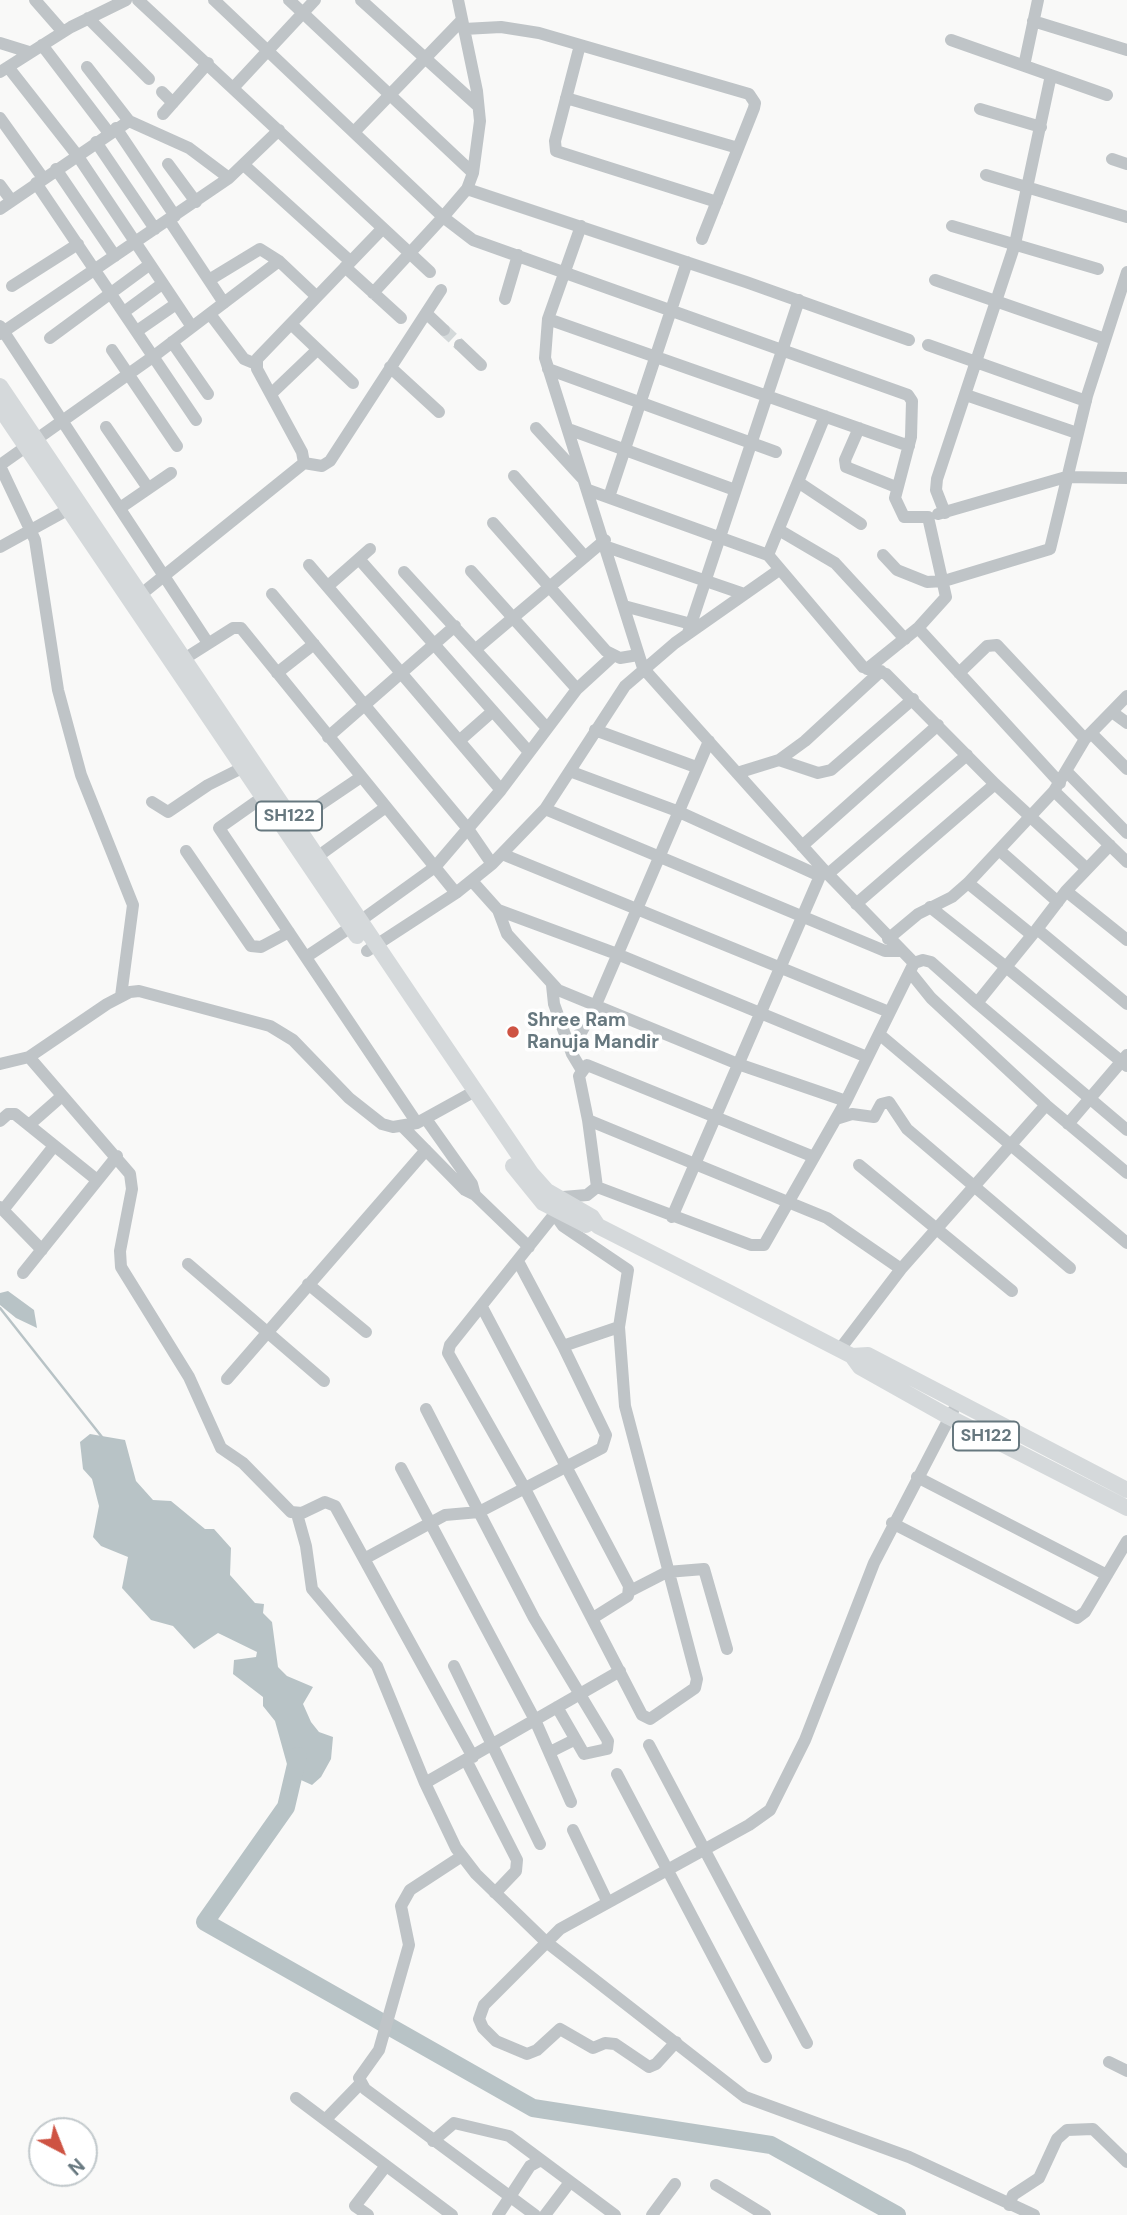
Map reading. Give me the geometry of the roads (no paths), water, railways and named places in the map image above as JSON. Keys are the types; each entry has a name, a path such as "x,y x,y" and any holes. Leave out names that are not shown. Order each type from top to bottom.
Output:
{"main road":[{"name":"SH122","path":"0,386 69,509 184,659 243,768 356,924 470,1094 527,1187 554,1209 588,1226 598,1226 846,1352 868,1355 1127,1490"},
{"name":"SH122","path":"0,408 31,442 226,733 317,857 356,924"},
{"name":"SH122","path":"846,1352 860,1367 949,1417 1127,1508"}],"street":[{"path":"35,0 63,32"},
{"path":"138,0 430,272"},
{"path":"214,0 443,217 473,240 908,395 912,401 909,446 895,498 904,517 928,517 945,513 1066,477 1127,478"},
{"path":"289,0 474,173"},
{"path":"234,87 315,0"},
{"path":"361,0 478,106"},
{"path":"373,293 443,217 467,188 474,173 479,143 478,106 458,0"},
{"path":"1024,66 1038,0"},
{"path":"121,1 63,32 4,69 78,155 192,327"},
{"path":"88,18 149,79"},
{"path":"1033,21 1127,50"},
{"path":"354,131 424,58 463,24 523,29 749,94 755,103 754,108 702,239"},
{"path":"951,40 1107,94"},
{"path":"0,43 29,52"},
{"path":"42,45 112,131 172,218 224,303"},
{"path":"580,45 555,141 556,152 717,202"},
{"path":"163,114 208,64"},
{"path":"86,67 129,121 189,148 229,178"},
{"path":"945,513 936,490 937,479 978,362 1014,244 1051,75"},
{"path":"162,92 173,103"},
{"path":"566,98 738,148"},
{"path":"980,109 1041,127"},
{"path":"0,118 78,244 197,420"},
{"path":"0,209 129,121"},
{"path":"208,643 1,331 229,178 245,166 279,130"},
{"path":"96,142 155,229"},
{"path":"1112,159 1127,164"},
{"path":"168,164 195,202"},
{"path":"245,166 401,318"},
{"path":"57,169 115,256"},
{"path":"986,175 1127,217"},
{"path":"0,185 11,201"},
{"path":"467,188 799,300 909,341"},
{"path":"582,226 548,319 544,345 548,369 606,544 643,668 803,846 824,873 901,951 931,998 1046,1105 1127,1173"},
{"path":"952,226 1098,269"},
{"path":"256,364 262,352 383,228"},
{"path":"12,286 78,244"},
{"path":"209,280 255,250 265,251 316,296"},
{"path":"505,299 518,255"},
{"path":"121,996 133,905 81,775 58,690 34,540 0,466 279,261"},
{"path":"609,497 687,262"},
{"path":"50,338 149,265"},
{"path":"883,555 897,570 922,581 944,581 1047,552 1052,545 1086,401 1127,272"},
{"path":"935,280 1105,339"},
{"path":"124,312 162,284"},
{"path":"136,598 304,463 322,466 330,461 441,290"},
{"path":"689,629 799,300"},
{"path":"137,331 176,304"},
{"path":"426,313 443,330"},
{"path":"210,314 244,359 256,364 302,452 304,463"},
{"path":"1113,317 1127,322"},
{"path":"548,319 909,446"},
{"path":"291,324 353,383"},
{"path":"172,342 208,394"},
{"path":"460,345 481,365"},
{"path":"928,345 1086,401"},
{"path":"271,394 317,350"},
{"path":"112,351 177,446"},
{"path":"390,367 439,412"},
{"path":"548,369 776,452"},
{"path":"966,395 1077,433"},
{"path":"768,555 825,416"},
{"path":"106,427 148,488"},
{"path":"536,428 587,485 609,497 768,555 867,669 881,671 913,699 995,784 1086,868"},
{"path":"859,428 845,460 846,467 896,487"},
{"path":"568,429 735,489"},
{"path":"120,508 171,473"},
{"path":"514,476 585,556"},
{"path":"798,482 861,524"},
{"path":"1,545 69,509"},
{"path":"867,669 918,628 944,601 944,581 928,517"},
{"path":"493,523 613,656"},
{"path":"779,530 835,563 905,639"},
{"path":"476,649 585,556 606,544 744,594"},
{"path":"328,586 370,549"},
{"path":"359,559 529,752"},
{"path":"309,565 501,790"},
{"path":"372,948 456,893 502,854 545,808 572,772 614,700 643,668 689,629 779,570"},
{"path":"471,571 577,689"},
{"path":"404,572 546,727"},
{"path":"272,594 468,829 492,864"},
{"path":"624,606 689,629"},
{"path":"328,737 455,626"},
{"path":"184,659 238,627 456,893"},
{"path":"918,628 1060,782 1110,845 1127,862"},
{"path":"278,673 314,644"},
{"path":"959,673 987,646 997,645 1088,736 1127,769"},
{"path":"306,957 435,867 501,790 577,689 613,656 638,655"},
{"path":"737,773 779,760 805,741 881,671"},
{"path":"888,939 930,907 951,897 968,883 1030,818 1060,782 1088,736 1127,696"},
{"path":"779,760 818,773 831,770 913,699"},
{"path":"459,741 493,711"},
{"path":"1112,712 1127,723"},
{"path":"803,846 938,725"},
{"path":"595,730 696,767"},
{"path":"569,1045 582,1031 595,1007 658,854 709,741"},
{"path":"672,1217 803,914 824,873 967,755"},
{"path":"152,802 168,812 208,785 243,768"},
{"path":"572,772 677,811 824,873"},
{"path":"293,822 361,776"},
{"path":"1060,782 1127,833"},
{"path":"856,904 995,784"},
{"path":"263,797 219,828 422,1121 472,1184 475,1195"},
{"path":"317,857 386,807"},
{"path":"545,808 803,914 885,951 901,951"},
{"path":"977,1003 1062,896 1110,845"},
{"path":"999,850 1127,940"},
{"path":"186,851 251,946 261,947 289,932"},
{"path":"502,854 781,965 888,1012"},
{"path":"472,881 498,910 507,934 552,985 595,1007 738,1064 846,1101"},
{"path":"968,883 1127,1004"},
{"path":"930,907 1125,1061 1068,1124"},
{"path":"498,910 617,954 867,1057"},
{"path":"597,1187 672,1217 758,1246 769,1240 846,1101 912,968 923,960 931,962 1127,1130"},
{"path":"552,985 554,1004 569,1045 582,1069"},
{"path":"0,1064 29,1057 121,996 130,992 149,992 270,1026 293,1040 349,1098 382,1124 404,1128 470,1094"},
{"path":"879,1034 1127,1243"},
{"path":"29,1057 126,1166 132,1181 120,1251 124,1275 152,1312 162,1336 189,1377 221,1448 243,1463 286,1508 297,1514 331,1502 364,1559 470,1758 517,1860 516,1871 495,1893"},
{"path":"582,1069 592,1066 814,1157"},
{"path":"582,1069 579,1076 589,1120 597,1187"},
{"path":"29,1125 62,1096"},
{"path":"836,1119 852,1114 874,1117 881,1104 889,1102 906,1129 1070,1268"},
{"path":"846,1352 901,1269 1046,1105"},
{"path":"0,1121 10,1113 97,1180"},
{"path":"589,1120 792,1201 836,1223 901,1269"},
{"path":"404,1128 465,1191 475,1195 528,1247"},
{"path":"42,1250 2,1208 54,1146"},
{"path":"227,1379 426,1150"},
{"path":"23,1273 117,1156"},
{"path":"859,1165 1012,1291"},
{"path":"554,1209 571,1233 628,1270 619,1327 625,1406 696,1685 653,1717 646,1719 524,1488 448,1353 450,1345 519,1263 554,1209 587,1195 597,1187"},
{"path":"364,1559 451,1513 479,1511 602,1448 606,1435 519,1263"},
{"path":"188,1264 324,1381"},
{"path":"308,1284 366,1332"},
{"path":"482,1307 567,1465 630,1591"},
{"path":"563,1346 619,1327"},
{"path":"676,2042 656,2064 649,2067 615,2044 605,2043 593,2048 564,2029 554,2031 532,2054 496,2041 481,2025 481,2010 545,1941 560,1929 770,1810 796,1760 892,1523 958,1401"},
{"path":"426,1409 578,1695 609,1746 602,1752 589,1755 580,1751 557,1707"},
{"path":"401,1468 535,1720 572,1802"},
{"path":"917,1477 1107,1575"},
{"path":"297,1514 312,1588 377,1666 425,1783 462,1856 495,1893 545,1941 745,2097 909,2157 1034,2215"},
{"path":"892,1523 1077,1618 1085,1612 1127,1541"},
{"path":"593,1619 628,1596 630,1591 667,1573 704,1569 727,1649"},
{"path":"454,1666 540,1844"},
{"path":"425,1783 620,1671"},
{"path":"550,1752 574,1740"},
{"path":"649,1745 807,2043"},
{"path":"617,1774 766,2057"},
{"path":"573,1830 607,1901"},
{"path":"327,2119 360,2084 361,2073 379,2050 409,1945 401,1906 410,1889 462,1856"},
{"path":"1109,2062 1127,2071"},
{"path":"360,2084 510,2199 535,2215"},
{"path":"296,2098 452,2215"},
{"path":"433,2141 448,2124 454,2123 509,2136 615,2215"},
{"path":"1009,2205 1013,2195 1039,2178 1057,2139 1067,2130 1093,2129 1127,2162"},
{"path":"498,2215 530,2166 541,2161"},
{"path":"368,2215 351,2210 385,2167"},
{"path":"545,2215 570,2182"},
{"path":"659,2213 675,2185"},
{"path":"716,2185 765,2215"}],"waterway":[{"path":"0,1308 102,1437"},
{"path":"298,1756 286,1807 205,1922 533,2108 771,2145 897,2215"}],"tunnel":[{"path":"444,330 460,345"}],"place":[{"name":"Shree Ram Ranuja Mandir","path":"513,1032"}]}
